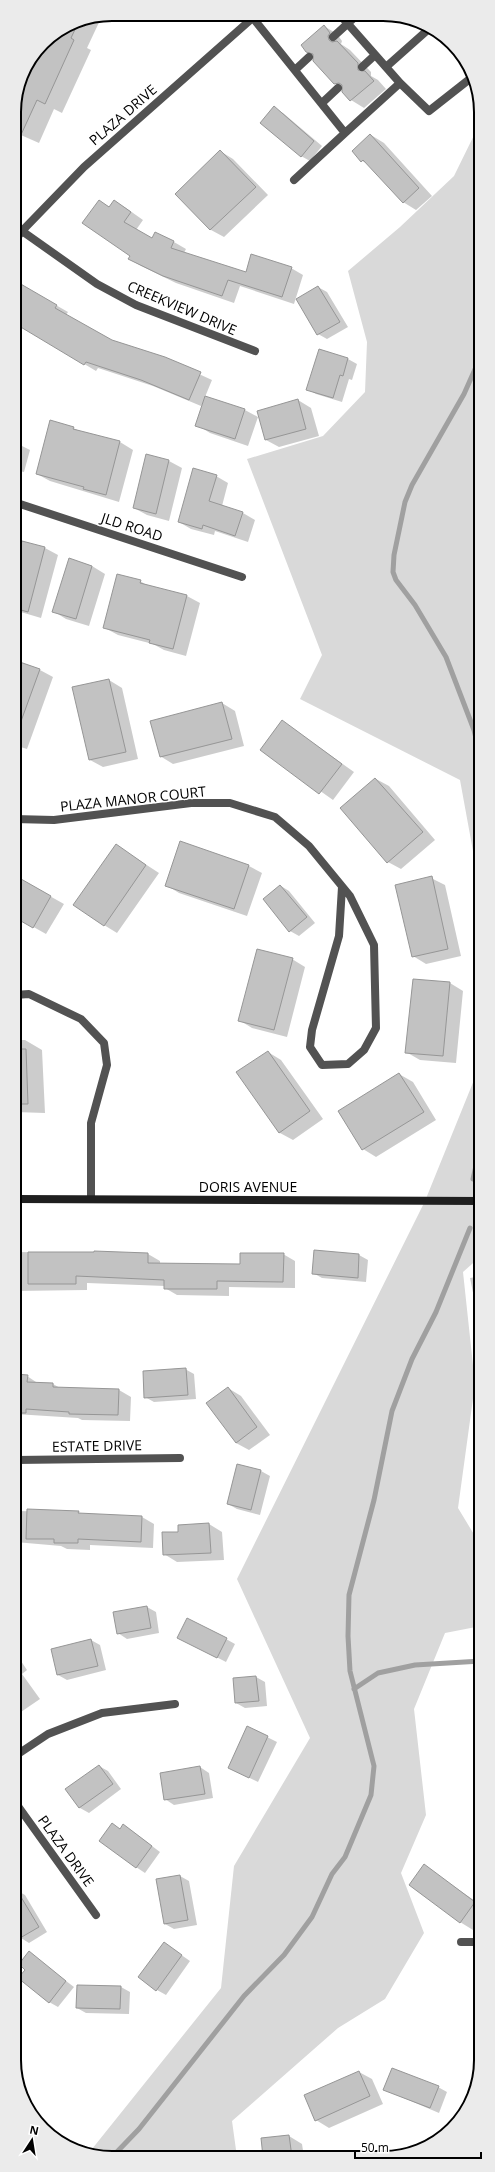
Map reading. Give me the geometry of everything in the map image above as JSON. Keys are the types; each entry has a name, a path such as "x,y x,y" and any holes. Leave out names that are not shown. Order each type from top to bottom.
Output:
{"street":[{"name":"PLAZA DRIVE","path":"22,231 84,167 248,21"},
{"path":"258,21 345,133"},
{"path":"333,37 350,21"},
{"path":"347,23 400,83 429,111 468,80"},
{"path":"386,67 425,31"},
{"path":"362,67 375,55"},
{"path":"295,70 309,57"},
{"path":"294,180 400,83"},
{"path":"322,103 338,88"},
{"name":"CREEKVIEW DRIVE","path":"22,231 97,284 136,305 255,351"},
{"name":"JLD ROAD","path":"21,504 242,577"},
{"name":"PLAZA MANOR COURT","path":"21,819 54,820 191,803 230,803 275,817 309,846 350,896 374,945 376,1028 364,1050 348,1064 322,1065 310,1047 312,1030 339,936 342,887"},
{"path":"21,995 29,994 81,1019 104,1043 107,1066 91,1123 91,1199"},
{"name":"DORIS AVENUE","path":"21,1199 474,1201"},
{"name":"ESTATE DRIVE","path":"21,1460 180,1458"},
{"path":"21,1752 48,1734 102,1713 175,1704"},
{"name":"PLAZA DRIVE","path":"21,1810 96,1915"},
{"path":"461,1942 474,1942"}],"shaded area":[{"path":"474,135 474,857 460,780 300,699 322,655 247,459 323,436 365,392 367,342 348,271 400,227 454,176"},
{"path":"474,1080 474,1262 463,1272 474,1375 474,1391 458,1508 474,1534 474,1627 445,1633 414,1709 426,1815 401,1873 424,1933 385,1999 338,2028 232,2121 236,2151 112,2151 92,2149 221,1988 234,1866 310,1738 237,1579 425,1201"}],"building":[{"path":"324,25 330,33 328,36 329,40 332,42 337,41 358,63 358,70 365,71 374,81 350,101 342,92 342,85 339,83 334,84 313,61 313,54 306,52 301,45"},
{"path":"75,29 71,38 74,40 45,104 37,100 21,135 21,106 24,88 30,72 36,61 52,43 61,36"},
{"path":"274,106 314,141 301,157 260,123"},
{"path":"370,134 419,188 403,203 363,160 361,162 352,151"},
{"path":"220,150 256,187 210,230 175,194"},
{"path":"99,200 109,207 114,200 131,212 124,222 152,238 155,232 174,241 171,248 246,272 251,254 292,267 282,297 228,280 222,296 163,276 128,259 130,256 82,223"},
{"path":"21,284 57,305 55,308 112,340 165,357 201,372 189,400 141,380 86,362 84,365 21,327"},
{"path":"318,286 340,322 317,335 296,299"},
{"path":"319,349 348,358 343,376 340,375 333,398 306,390"},
{"path":"205,396 245,409 235,439 195,426"},
{"path":"298,399 306,429 265,440 257,411"},
{"path":"50,420 74,427 73,429 120,441 106,495 83,489 84,487 36,474"},
{"path":"146,454 169,460 156,514 133,508"},
{"path":"193,468 217,475 209,501 243,512 235,536 203,525 202,529 178,522"},
{"path":"22,541 45,547 28,612 21,610"},
{"path":"69,558 92,566 76,619 52,612"},
{"path":"117,574 141,580 140,583 187,595 173,649 149,643 150,640 103,628"},
{"path":"21,662 40,669 21,721"},
{"path":"109,679 126,752 89,760 72,687"},
{"path":"222,702 232,739 160,757 150,721"},
{"path":"282,720 342,764 319,794 260,750"},
{"path":"375,778 423,832 387,863 340,808"},
{"path":"180,841 249,865 234,909 165,886"},
{"path":"116,844 146,865 104,926 73,905"},
{"path":"432,876 448,949 412,957 395,885"},
{"path":"21,879 51,896 33,928 21,921"},
{"path":"280,885 307,917 289,932 263,899"},
{"path":"257,949 293,958 274,1030 238,1021"},
{"path":"413,979 450,982 443,1056 405,1053"},
{"path":"21,1049 26,1049 28,1104 21,1104"},
{"path":"268,1051 310,1111 279,1133 236,1072"},
{"path":"399,1073 424,1112 362,1150 338,1111"},
{"path":"314,1250 359,1254 358,1278 312,1274"},
{"path":"94,1251 148,1253 148,1263 240,1264 240,1253 284,1253 283,1282 217,1281 217,1289 164,1289 164,1280 76,1276 76,1284 28,1284 28,1252"},
{"path":"186,1368 188,1395 144,1398 143,1371"},
{"path":"21,1374 28,1375 27,1382 53,1383 53,1387 119,1389 118,1415 69,1414 69,1412 26,1409 26,1413 21,1413"},
{"path":"228,1387 257,1427 236,1443 206,1403"},
{"path":"237,1464 261,1470 251,1510 227,1504"},
{"path":"27,1509 142,1516 141,1542 78,1539 78,1543 54,1543 54,1539 26,1539"},
{"path":"209,1523 211,1553 163,1555 162,1532 178,1532 178,1525"},
{"path":"147,1606 151,1628 117,1634 113,1612"},
{"path":"187,1618 227,1638 217,1658 177,1638"},
{"path":"91,1639 98,1666 57,1675 51,1649"},
{"path":"256,1676 259,1701 235,1703 233,1678"},
{"path":"247,1726 268,1736 249,1778 228,1768"},
{"path":"99,1765 113,1784 79,1808 65,1789"},
{"path":"200,1766 205,1794 164,1800 160,1773"},
{"path":"112,1823 120,1829 123,1824 152,1846 136,1868 99,1841"},
{"path":"424,1864 474,1901 474,1903 460,1923 409,1885"},
{"path":"180,1875 188,1920 164,1924 156,1879"},
{"path":"21,1897 39,1927 21,1937"},
{"path":"164,1942 182,1955 156,1991 138,1977"},
{"path":"29,1951 66,1981 49,2003 21,1980 21,1975 25,1970 21,1966 21,1961"},
{"path":"77,1985 121,1986 120,2009 76,2008"},
{"path":"392,2068 439,2086 430,2108 383,2090"},
{"path":"359,2071 370,2096 315,2121 304,2095"},
{"path":"289,2135 291,2151 262,2151 261,2138"}],"waterway":[{"path":"474,372 464,394 412,485 405,502 394,555 393,572 396,580 415,605 446,657 474,730"},
{"path":"473,1179 474,1175"},
{"path":"118,2151 139,2129 244,1996 284,1955 312,1917 332,1874 345,1857 371,1795 374,1766 350,1671 348,1636 349,1595 374,1500 392,1411 412,1359 436,1312 470,1228"},
{"path":"354,1689 378,1673 415,1665 474,1661"}]}
